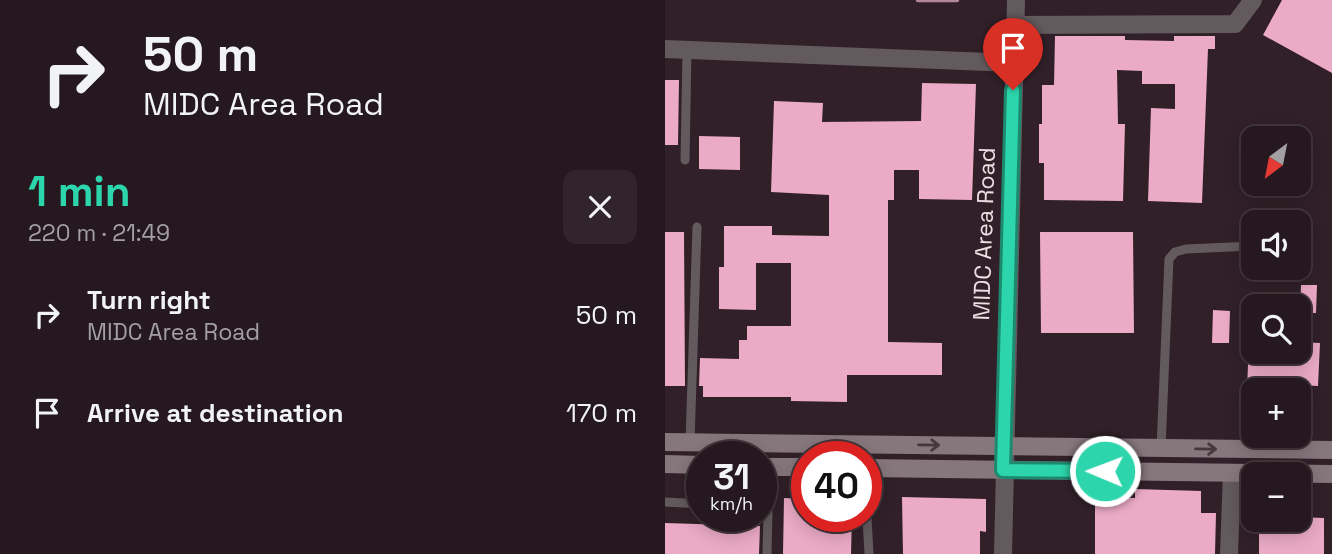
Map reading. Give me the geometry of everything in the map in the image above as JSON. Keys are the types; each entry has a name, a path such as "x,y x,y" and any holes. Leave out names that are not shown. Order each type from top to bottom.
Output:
{"street":[{"name":"MIDC Area Road","path":"1003,554 1003,446 1016,0"},
{"path":"1016,25 1235,24 1253,0"},
{"path":"665,50 1014,63"},
{"path":"665,442 686,442"},
{"path":"882,445 1332,450"},
{"path":"665,464 686,465"},
{"path":"882,468 1332,474"},
{"path":"1229,554 1232,473"}],"lane":[{"path":"685,160 687,51"},
{"path":"690,441 697,227"},
{"path":"1161,448 1170,259 1175,252 1186,249 1241,247"},
{"path":"665,502 686,503"},
{"path":"767,554 768,532"},
{"path":"868,532 869,554"}],"building":[{"path":"1282,0 1332,0 1332,73 1263,35"},
{"path":"1055,36 1125,36 1125,40 1174,41 1174,36 1215,36 1215,49 1208,49 1202,203 1148,201 1151,108 1175,109 1175,84 1142,84 1142,71 1117,70 1118,124 1125,124 1123,201 1044,200 1044,163 1039,163 1039,124 1042,124 1042,85 1054,85"},
{"path":"665,80 679,80 678,145 665,145"},
{"path":"922,83 976,84 972,200 919,199 919,170 894,170 894,200 888,200 888,342 942,343 942,375 847,375 847,402 791,401 791,397 703,397 703,386 699,386 700,358 739,359 739,340 747,340 747,326 791,326 791,263 756,263 756,310 719,309 719,267 724,267 724,226 772,226 772,235 829,236 829,195 771,192 774,101 823,103 822,122 921,121"},
{"path":"699,136 740,137 740,170 699,169"},
{"path":"665,232 684,232 685,386 665,386"},
{"path":"1040,232 1133,232 1134,333 1041,333"},
{"path":"1301,285 1317,285 1316,313 1311,313 1311,294 1301,294"},
{"path":"1213,310 1230,311 1229,343 1212,343"},
{"path":"1311,343 1320,343 1318,386 1311,386 1311,378 1247,378 1248,364 1311,364"},
{"path":"1135,489 1201,491 1201,513 1216,513 1215,554 1095,554 1095,497 1135,498"},
{"path":"902,497 986,499 986,532 980,531 980,554 903,554"},
{"path":"784,498 791,498 791,532 852,532 851,554 783,554"},
{"path":"1311,517 1324,518 1324,554 1259,554 1259,532 1311,532"},
{"path":"665,523 686,524 686,532 760,532 759,554 665,554"}],"waterway":[{"path":"918,0 957,0"}],"route":[{"path":"1013,90 1003,470 1105,471"}]}
